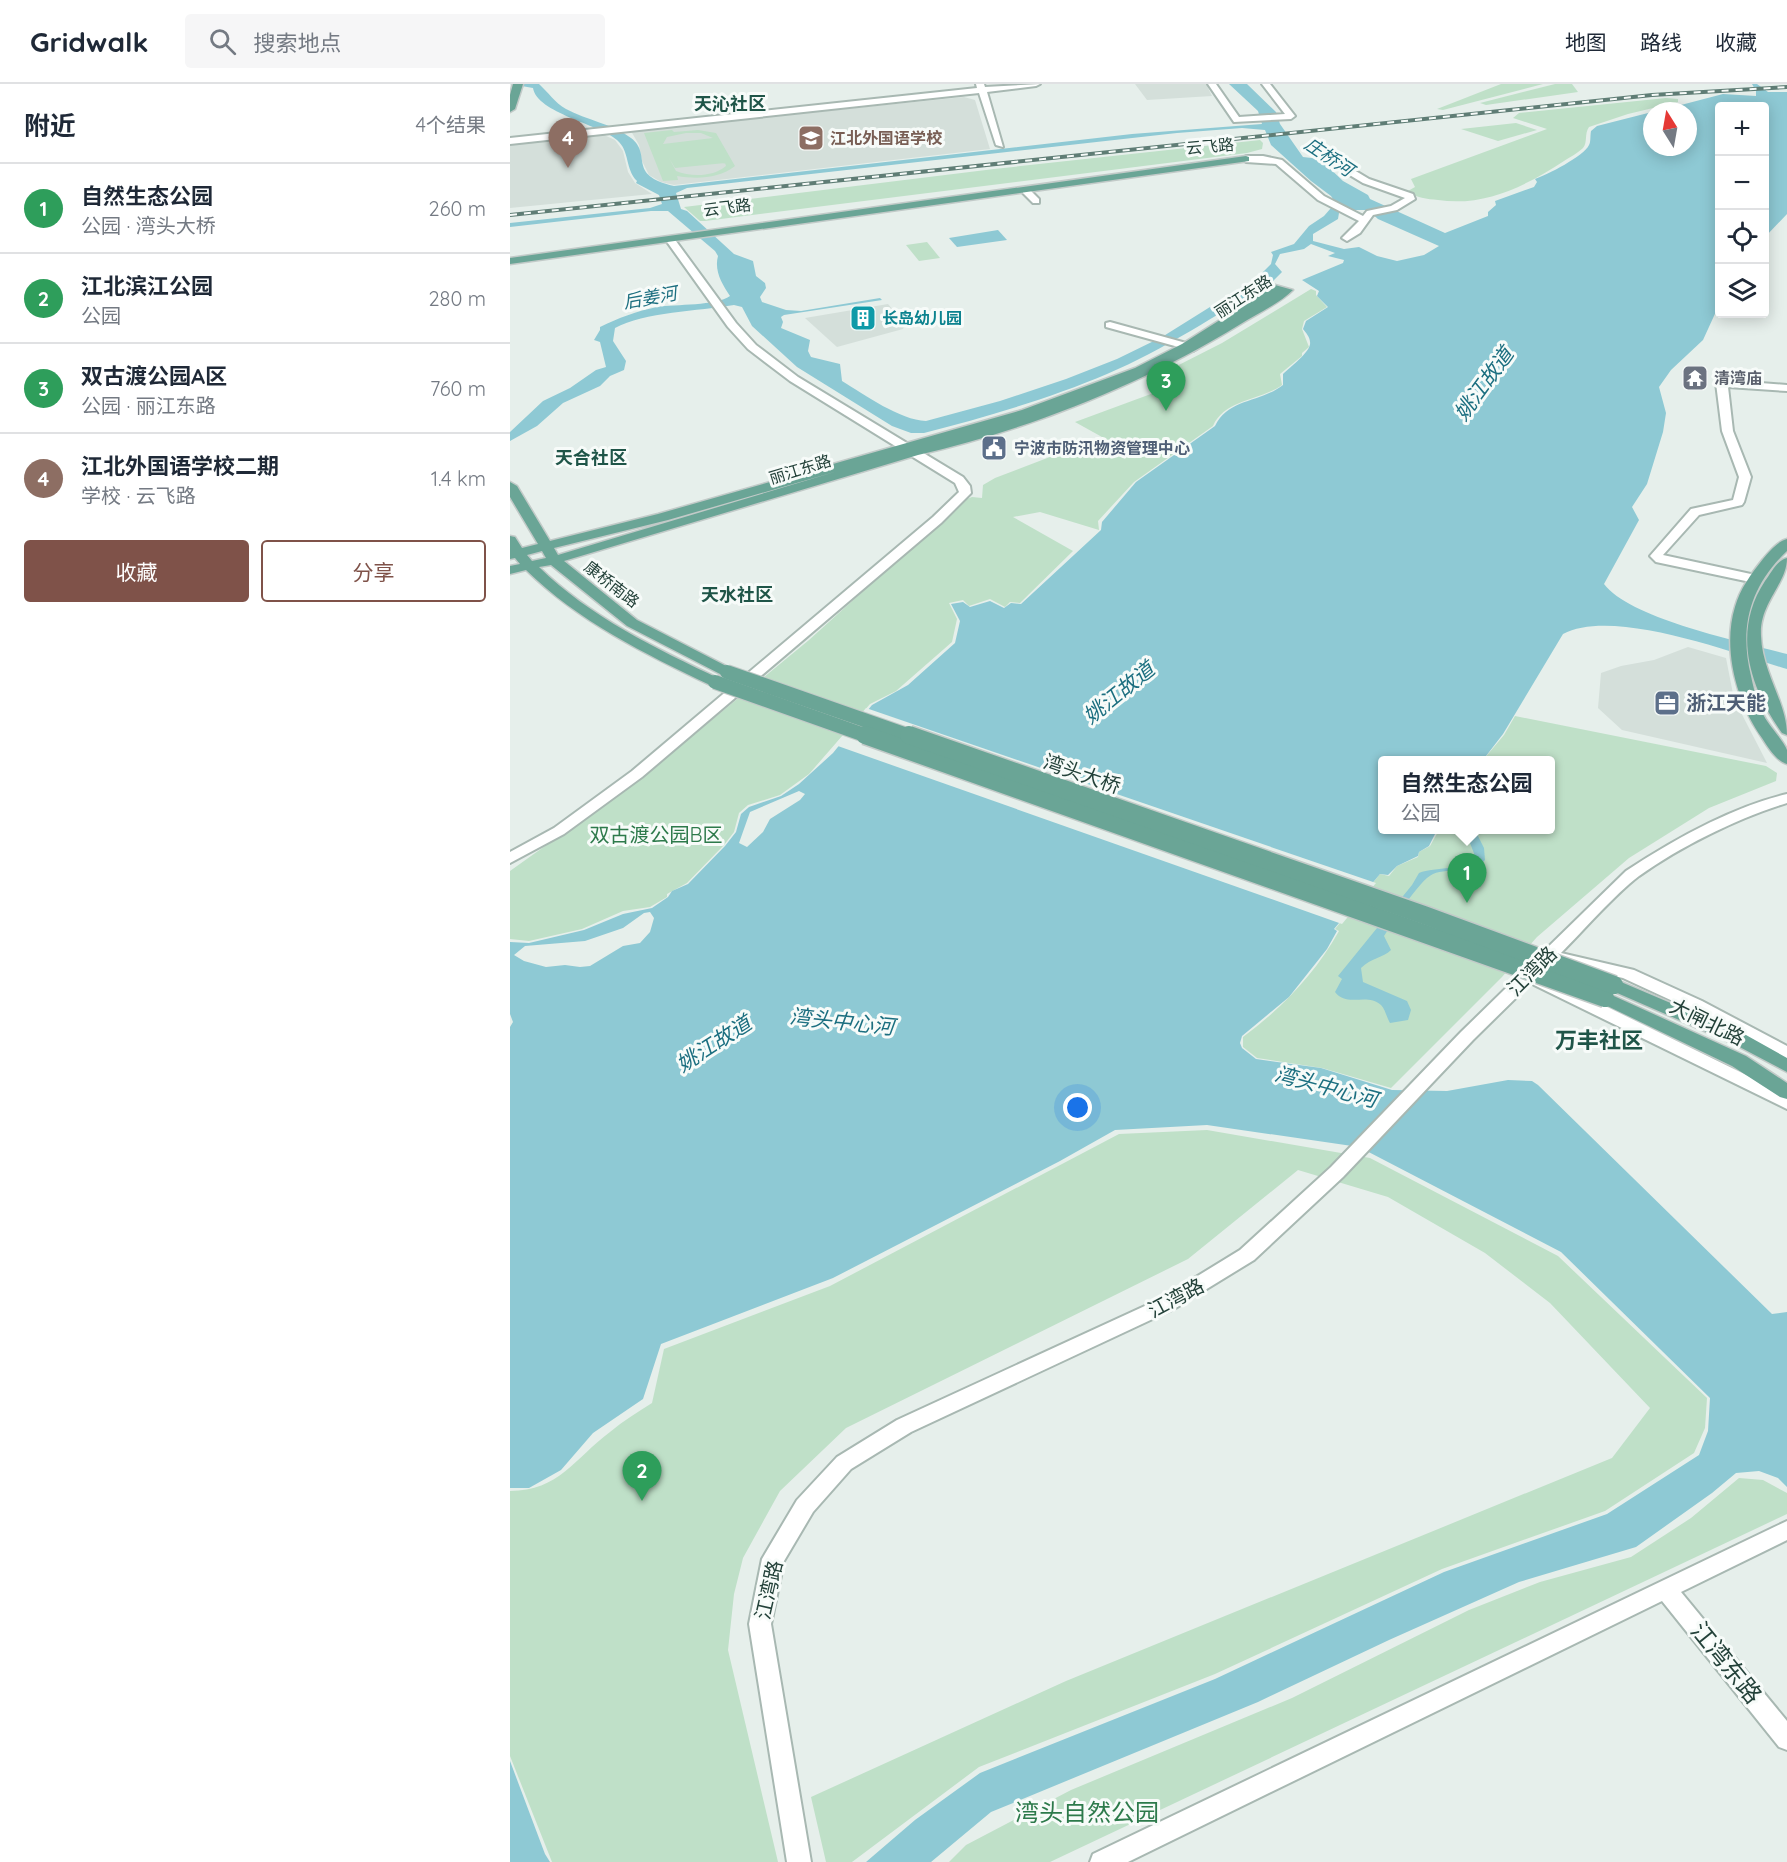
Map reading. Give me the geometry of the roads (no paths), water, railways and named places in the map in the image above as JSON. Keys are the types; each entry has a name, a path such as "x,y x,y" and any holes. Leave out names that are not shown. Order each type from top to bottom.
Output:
{"main road":[{"path":"510,109 517,87"},
{"name":"云飞路","path":"510,253 736,230 1246,159"},
{"name":"云飞路","path":"510,261 673,236 726,224 1215,160 1246,159"},
{"name":"丽江东路","path":"514,555 550,554 912,449 1026,413 1139,370 1188,346 1287,290 1275,288 1188,346"},
{"name":"康桥南路","path":"510,486 550,554 632,623 721,677"},
{"name":"康桥南路","path":"510,540 514,555 531,566 578,607 666,659 721,677"},
{"path":"1787,543 1770,558 1755,579 1739,613 1737,654 1756,717 1787,759"},
{"name":"丽江东路","path":"510,570 531,566 550,554"},
{"path":"1787,562 1771,580 1754,625 1756,657 1771,701 1787,730"},
{"name":"湾头大桥","path":"721,677 1424,915 1609,992"},
{"name":"湾头大桥","path":"721,677 1410,929 1609,992"},
{"name":"大闸北路","path":"1609,992 1740,1040 1787,1066"},
{"name":"大闸北路","path":"1609,992 1739,1061 1787,1092"}],"street":[{"path":"510,141 981,87 1036,84"},
{"path":"1212,84 1234,118 1250,120 1285,117 1291,114 1266,84"},
{"path":"981,87 1000,145"},
{"path":"1246,159 1265,159 1281,163 1300,182 1345,212 1367,216 1394,208 1410,199 1410,196 1393,193 1352,175 1326,157"},
{"path":"1026,191 1036,201"},
{"path":"1347,238 1357,231 1367,216"},
{"path":"510,858 559,831 637,774 965,493 964,486 959,480 912,449 794,379 752,347 709,293 673,236"},
{"path":"1110,325 1188,346"},
{"path":"1755,579 1660,559 1656,556 1695,512 1737,502 1745,477 1739,465 1721,406 1722,383 1787,387"},
{"path":"945,497 960,497"},
{"name":"江湾路","path":"799,1862 769,1691 760,1623 773,1559 805,1506 844,1463 904,1426 1125,1324 1211,1280 1247,1255 1337,1172 1436,1069 1632,874 1664,853 1712,829 1765,805 1787,798"},
{"path":"1787,1053 1696,1005 1628,974 1604,966 1559,957 1539,980 1606,1016 1735,1074 1787,1102"},
{"path":"1102,1862 1787,1530"},
{"name":"江湾东路","path":"1665,1589 1787,1739"}],"water":[{"path":"510,84 539,84 566,109 624,133 637,144 645,170 650,176 674,186 1132,134 1262,124 1258,111 1229,84 1247,84 1276,112 1280,124 1303,157 1320,159 1343,181 1368,195 1370,199 1445,233 1488,216 1488,212 1496,205 1495,201 1534,187 1537,182 1535,179 1565,165 1586,149 1590,144 1591,131 1597,126 1643,114 1643,156 1697,156 1697,102 1692,102 1723,94 1756,96 1752,84 1757,84 1768,92 1787,92 1787,214 1769,233 1769,102 1715,102 1715,314 1703,340 1671,370 1659,387 1666,413 1663,432 1647,484 1632,507 1639,520 1604,584 1618,597 1662,618 1689,628 1787,654 1787,669 1674,635 1612,626 1585,627 1563,634 1503,734 1486,756 1378,756 1378,834 1435,834 1429,846 1419,852 1418,856 1397,866 1388,875 1380,874 1334,929 1337,931 1327,949 1289,997 1242,1036 1240,1043 1242,1048 1256,1059 1321,1068 1392,1090 1447,1091 1508,1080 1532,1081 1538,1085 1772,1314 1787,1312 1787,1487 1778,1478 1759,1471 1736,1473 1712,1493 1636,1547 1519,1582 1258,1702 991,1812 931,1862 866,1862 915,1820 980,1773 1215,1679 1444,1572 1607,1514 1699,1455 1708,1431 1710,1398 1561,1252 1359,1147 1207,1125 1115,1130 1060,1161 833,1278 661,1344 643,1399 593,1433 561,1470 529,1488 510,1488 510,1027 513,1022 510,1014 510,942 529,943 584,930 623,914 652,908 668,897 672,891 688,884 736,832 741,814 749,807 781,796 799,784 833,753 872,705 908,685 955,643 960,621 951,604 963,602 970,607 990,601 1004,608 1011,603 1021,604 1101,530 1102,522 1136,482 1215,426 1228,410 1283,385 1283,374 1310,346 1309,338 1303,329 1306,321 1328,307 1317,296 1319,291 1302,280 1343,263 1344,260 1328,256 1335,253 1311,244 1304,249 1280,254 1275,264 1282,272 1271,283 1149,354 1063,391 924,433 911,433 892,426 797,367 752,326 742,307 734,305 641,318 615,328 613,341 626,361 624,370 610,376 600,386 563,403 537,426 510,441 510,432 543,401 570,388 596,370 606,367 600,342 594,340 600,327 628,315 650,309 715,302 730,296 720,277 717,267 718,256 715,251 668,211 510,227 510,223 650,208 662,204 659,195 636,183 624,149 617,140 545,104 537,97 533,88","holes":["1242,128 1265,130 1271,145 1333,199 1331,208 1309,226 1294,244 1271,252 1273,255 1271,264 1258,277 1162,337 1117,359 1000,401 926,421 894,412 842,381 840,364 811,357 808,351 810,340 781,328 783,322 781,317 784,315 882,300 880,298 801,311 786,310 762,302 760,297 766,288 765,283 756,276 753,261 734,254 687,211 681,209 676,193 687,188 1177,133","1368,210 1378,219 1439,246 1424,255 1397,261 1377,256 1359,247 1344,249 1313,241 1313,234 1338,219 1339,213","799,791 805,794 800,800 770,819 763,832 747,847 739,843 750,812","650,912 654,918 650,932 640,943 623,946 590,966 546,967 524,961 514,955 525,946 585,941 623,928 644,913"]},
{"path":"998,230 1007,240 957,247 949,238"},
{"path":"1467,834 1477,834 1484,848 1485,860 1474,868 1440,872 1427,878 1384,936 1391,950 1361,968 1363,982 1407,1001 1411,1010 1408,1020 1390,1023 1381,1005 1375,1001 1340,997 1335,992 1342,979 1338,976 1412,885 1419,873 1457,867 1475,856"},
{"path":"510,1761 545,1854 550,1862 510,1862"}],"railway":[{"path":"510,215 1652,95 1787,87"}],"place":[{"name":"江北外国语学校","path":"811,138"},
{"name":"江北外国语学校二期","path":"568,168"},
{"name":"长岛幼儿园","path":"863,318"},
{"name":"清湾庙","path":"1695,378"},
{"name":"双古渡公园A区","path":"1166,411"},
{"name":"宁波市防汛物资管理中心","path":"994,448"},
{"name":"浙江天能","path":"1667,703"},
{"name":"自然生态公园","path":"1467,903"},
{"name":"江北滨江公园","path":"642,1501"}],"district":[{"name":"天沁社区","path":"730,104"},
{"name":"天合社区","path":"591,458"},
{"name":"天水社区","path":"737,595"},
{"name":"万丰社区","path":"1599,1040"}],"water label":[{"name":"庄桥河","path":"1329,157"},
{"name":"后姜河","path":"650,298"},
{"name":"姚江故道","path":"1484,384"},
{"name":"姚江故道","path":"1119,693"},
{"name":"湾头中心河","path":"842,1022"},
{"name":"姚江故道","path":"714,1044"},
{"name":"湾头中心河","path":"1326,1087"}],"park label":[{"name":"双古渡公园B区","path":"656,835"},
{"name":"湾头自然公园","path":"1087,1813"}]}
